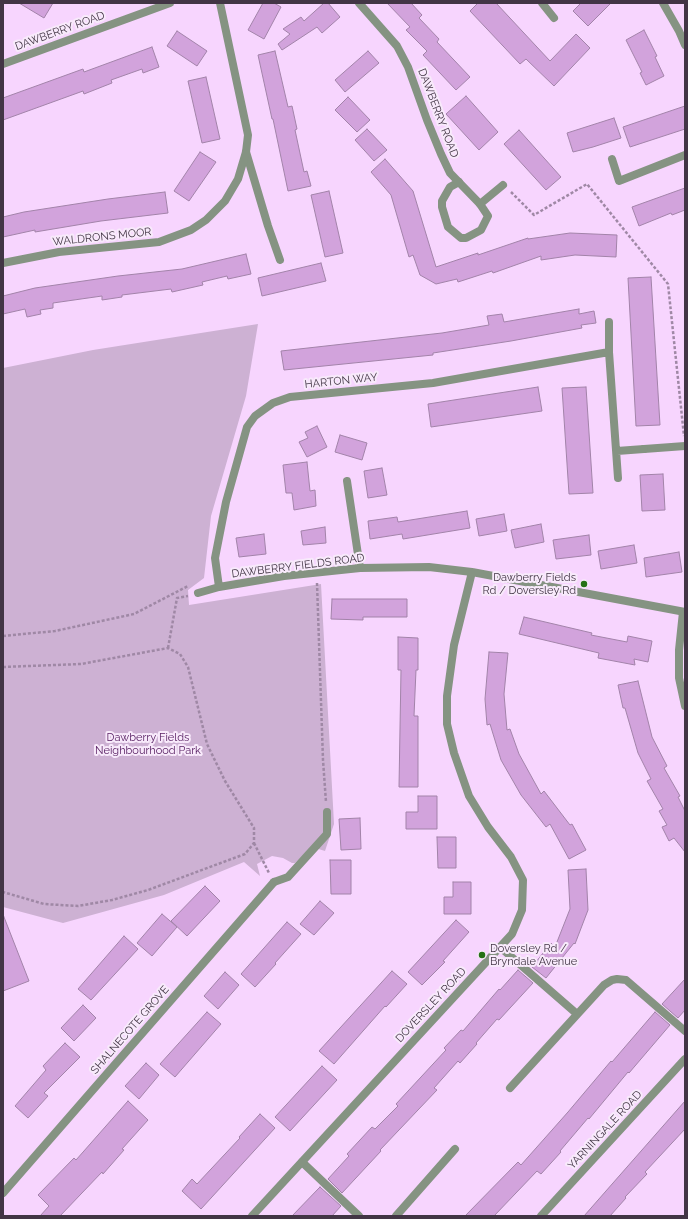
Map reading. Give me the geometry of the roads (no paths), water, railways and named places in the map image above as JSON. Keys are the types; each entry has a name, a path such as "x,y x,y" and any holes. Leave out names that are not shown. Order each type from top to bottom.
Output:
{"street":[{"name":"DAWBERRY ROAD","path":"3,64 170,3"},
{"name":"WALDRONS MOOR","path":"3,263 59,252 158,242 191,230 206,220 225,201 238,179 246,152 248,135 220,3"},
{"name":"DAWBERRY ROAD","path":"359,3 397,46 408,67 441,154 450,173 480,204"},
{"path":"542,3 554,18"},
{"path":"663,3 685,45"},
{"path":"246,152 268,226 280,260"},
{"path":"612,159 619,181 685,155"},
{"path":"459,182 450,187 442,201 442,207 448,227 462,238 466,238 481,230 488,216 480,204 503,185"},
{"path":"609,322 618,478"},
{"name":"HARTON WAY","path":"219,587 215,558 226,502 247,428 255,416 273,403 290,397 433,383 610,352"},
{"path":"617,451 685,446"},
{"path":"347,481 360,568"},
{"name":"DAWBERRY FIELDS ROAD","path":"198,593 219,587 284,576 360,568 428,567 472,572 684,612"},
{"name":"DOVERSLEY ROAD","path":"252,1216 512,934 522,910 523,880 511,857 488,827 469,796 454,753 447,724 447,696 454,645 472,572"},
{"path":"684,612 679,650 679,678 685,706"},
{"name":"SHALNECOTE GROVE","path":"3,1193 274,882 288,877 327,834 327,812"},
{"path":"500,947 577,1014"},
{"path":"510,1088 604,985 612,980 626,980 685,1031"},
{"name":"YARNINGALE ROAD","path":"541,1216 685,1059"},
{"path":"396,1216 455,1149"},
{"path":"302,1162 359,1216"}],"place":[{"name":"Dawberry Fields Rd / Doversley Rd","path":"584,584"},
{"name":"Doversley Rd / Bryndale Avenue","path":"482,955"}],"park label":[{"name":"Dawberry Fields Neighbourhood Park","path":"148,744"}]}
